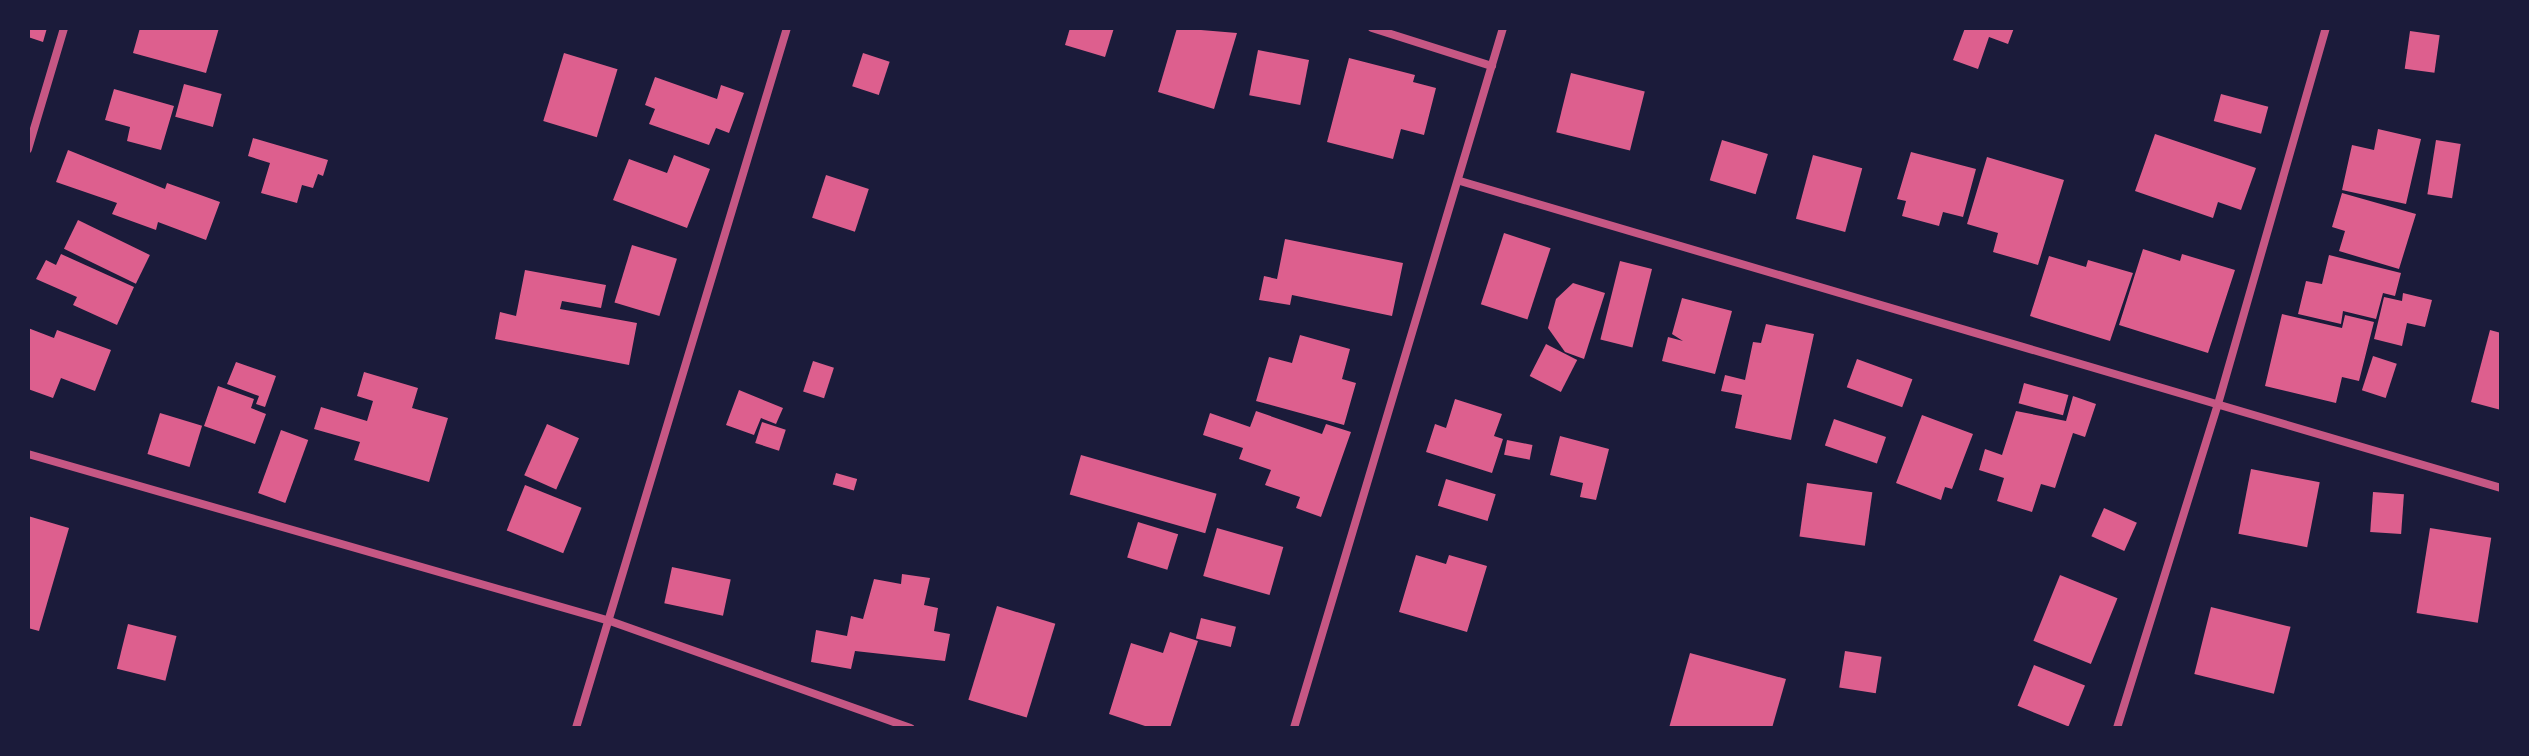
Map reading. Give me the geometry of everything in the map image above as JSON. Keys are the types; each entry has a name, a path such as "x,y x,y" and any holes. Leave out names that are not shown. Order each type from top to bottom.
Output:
{"street":[{"path":"28,149 64,28"},
{"path":"576,728 787,28"},
{"path":"1372,28 1492,66"},
{"path":"1294,728 1460,181 1503,28"},
{"path":"2117,728 2218,404 2326,28"},
{"path":"1460,181 2501,488"},
{"path":"28,454 610,621 911,728"}],"building":[{"path":"28,28 47,28 43,42 28,37"},
{"path":"140,28 219,28 206,73 133,53"},
{"path":"1070,28 1114,28 1105,57 1065,45"},
{"path":"1177,28 1237,33 1214,109 1158,92"},
{"path":"1965,28 2014,28 2008,44 1989,37 1978,69 1953,60"},
{"path":"2410,31 2440,35 2434,73 2405,69"},
{"path":"1258,50 1309,60 1300,105 1249,95"},
{"path":"564,53 618,69 597,137 543,121"},
{"path":"863,53 890,62 879,95 852,86"},
{"path":"1349,58 1415,75 1413,82 1436,88 1424,135 1401,129 1393,159 1327,142"},
{"path":"1571,73 1645,91 1630,151 1556,132"},
{"path":"655,77 717,99 721,85 744,93 729,133 716,128 709,145 649,124 655,109 645,105"},
{"path":"184,84 222,94 213,127 175,117"},
{"path":"114,89 174,106 161,150 127,141 130,127 105,120"},
{"path":"2221,94 2268,107 2261,134 2214,121"},
{"path":"2378,129 2421,139 2406,204 2342,190 2352,145 2374,150"},
{"path":"2155,134 2256,168 2241,210 2218,202 2213,218 2135,191"},
{"path":"253,138 328,160 323,176 318,174 313,188 302,185 297,203 261,193 270,163 248,156"},
{"path":"1722,140 1768,154 1756,194 1710,180"},
{"path":"2436,140 2461,144 2452,198 2427,194"},
{"path":"68,150 165,189 167,183 220,202 206,240 158,222 156,230 112,214 117,203 56,182"},
{"path":"1911,152 1976,169 1963,217 1943,212 1939,226 1902,216 1906,201 1897,199"},
{"path":"674,155 710,169 687,228 613,200 629,159 667,173"},
{"path":"1813,155 1862,168 1845,232 1796,219"},
{"path":"1987,157 2064,180 2038,265 1993,252 1998,233 1967,224"},
{"path":"826,175 869,189 855,232 812,218"},
{"path":"2342,193 2416,214 2399,269 2339,251 2345,231 2332,227"},
{"path":"78,220 150,255 136,284 64,249"},
{"path":"1504,233 1551,248 1527,319 1481,304"},
{"path":"1285,239 1403,263 1392,316 1292,295 1290,305 1259,300 1264,276 1277,279"},
{"path":"632,245 677,259 659,316 614,302"},
{"path":"2143,249 2180,261 2182,254 2235,270 2208,353 2119,325"},
{"path":"61,254 134,287 117,325 73,305 77,297 36,279 46,260 56,265"},
{"path":"2329,255 2401,273 2395,296 2383,293 2376,319 2343,311 2341,324 2298,314 2306,281 2322,284"},
{"path":"2049,256 2086,267 2088,260 2133,273 2110,341 2030,316"},
{"path":"1620,261 1652,269 1632,348 1600,340"},
{"path":"525,270 606,285 601,308 562,301 560,309 637,323 629,365 495,339 500,312 516,316"},
{"path":"1573,283 1605,293 1584,359 1565,352 1548,328 1556,299"},
{"path":"2403,293 2432,300 2425,327 2407,323 2402,346 2374,339 2384,297 2402,301"},
{"path":"1682,298 1732,311 1715,374 1662,361 1668,337 1683,341 1672,334"},
{"path":"2282,314 2342,328 2345,315 2374,322 2359,381 2342,377 2336,403 2265,386"},
{"path":"1766,324 1814,334 1791,440 1735,428 1742,395 1721,391 1725,375 1745,380 1753,342 1761,343"},
{"path":"28,328 54,338 57,330 111,350 95,391 61,378 53,398 28,389"},
{"path":"2490,330 2501,333 2501,410 2471,402"},
{"path":"1300,335 1350,349 1342,379 1356,383 1344,425 1256,401 1269,357 1292,363"},
{"path":"1546,344 1577,360 1561,392 1530,376"},
{"path":"2373,356 2397,364 2386,398 2362,390"},
{"path":"1857,359 1912,379 1902,407 1847,387"},
{"path":"813,361 834,368 824,398 803,391"},
{"path":"236,362 276,376 265,407 256,404 259,396 227,384"},
{"path":"364,372 418,388 412,408 448,418 429,482 354,460 360,442 314,429 321,407 367,421 373,401 357,396"},
{"path":"2024,383 2068,395 2063,415 2019,403"},
{"path":"218,386 254,399 251,408 266,414 255,444 204,426"},
{"path":"739,390 783,408 776,424 761,418 754,435 726,425"},
{"path":"2073,396 2096,404 2085,437 2073,433 2055,488 2041,484 2032,512 1997,501 2004,478 1979,470 1985,449 2002,455 2016,411 2066,421"},
{"path":"1455,399 1502,414 1494,436 1503,439 1492,473 1426,452 1435,424 1446,428"},
{"path":"1256,411 1322,434 1326,424 1351,432 1321,517 1296,508 1300,497 1265,485 1271,470 1239,459 1243,448 1203,435 1210,413 1250,427"},
{"path":"160,413 202,426 190,467 147,454"},
{"path":"1922,415 1973,434 1952,489 1945,487 1941,500 1896,483"},
{"path":"1834,419 1886,437 1877,463 1825,445"},
{"path":"762,422 786,430 779,451 755,443"},
{"path":"547,424 579,438 556,489 524,475"},
{"path":"281,430 308,440 285,503 258,493"},
{"path":"1560,436 1609,449 1596,500 1580,497 1583,483 1550,475"},
{"path":"1507,440 1533,445 1530,460 1504,455"},
{"path":"1081,455 1217,494 1205,533 1070,494"},
{"path":"2251,469 2320,482 2307,547 2238,534"},
{"path":"836,473 857,479 854,491 833,485"},
{"path":"1446,479 1496,494 1488,521 1438,506"},
{"path":"1807,483 1872,492 1865,546 1799,536"},
{"path":"525,485 582,508 563,553 507,530"},
{"path":"2373,492 2404,494 2401,534 2370,532"},
{"path":"2104,508 2137,523 2124,551 2091,536"},
{"path":"28,516 69,528 39,631 28,628"},
{"path":"1138,522 1178,534 1167,570 1127,557"},
{"path":"1217,528 1283,547 1270,595 1203,576"},
{"path":"2430,528 2491,538 2478,623 2417,613"},
{"path":"1416,555 1446,564 1449,555 1487,566 1467,632 1399,612"},
{"path":"672,567 731,579 723,616 664,603"},
{"path":"902,574 930,578 924,605 938,608 934,631 950,634 945,661 855,651 851,669 811,662 816,630 847,636 851,616 863,619 874,579 901,584"},
{"path":"2060,575 2117,598 2091,664 2033,641"},
{"path":"997,606 1055,624 1027,718 968,700"},
{"path":"2211,607 2291,627 2274,694 2194,674"},
{"path":"1201,618 1236,627 1231,647 1196,638"},
{"path":"128,624 177,636 165,681 117,669"},
{"path":"1170,632 1198,641 1170,728 1151,728 1109,714 1131,643 1163,653"},
{"path":"1845,651 1882,657 1876,693 1839,688"},
{"path":"1690,653 1786,679 1772,728 1669,728"},
{"path":"2034,665 2085,686 2069,726 2018,706"}]}
